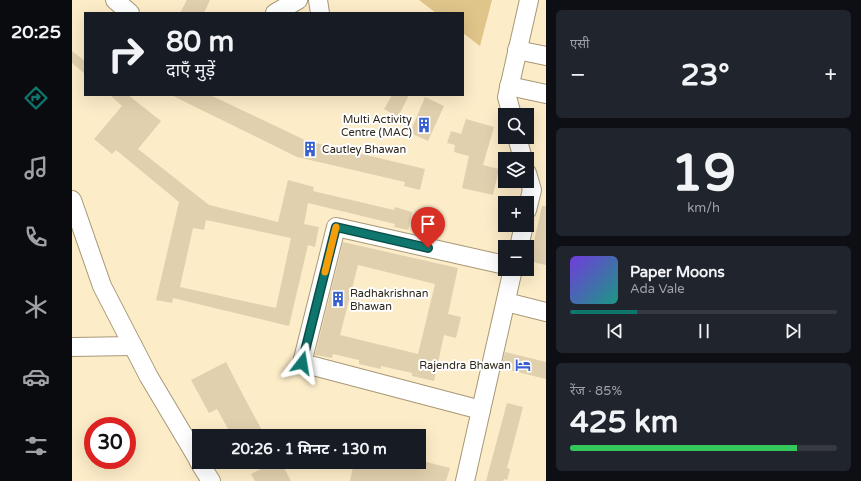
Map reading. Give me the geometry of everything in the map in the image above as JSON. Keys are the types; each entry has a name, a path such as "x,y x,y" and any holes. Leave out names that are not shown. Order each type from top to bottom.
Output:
{"street":[{"path":"115,0 129,12"},
{"path":"277,12 298,0"},
{"path":"318,0 320,12"},
{"path":"510,108 507,97 529,0"},
{"path":"517,50 546,56"},
{"path":"509,86 546,94"},
{"path":"72,200 102,286 149,377 192,450"},
{"path":"481,410 302,363 336,227 498,263"},
{"path":"465,481 512,276"},
{"path":"506,302 546,312"},
{"path":"72,347 133,346"},
{"path":"203,469 211,481"}],"shaded area":[{"path":"419,0 492,0 480,46 464,34 464,12 435,12"}],"building":[{"path":"187,0 210,0 204,12 181,12"},
{"path":"72,51 84,60 84,73 72,63"},
{"path":"111,96 129,96 161,121 138,149 209,205 278,222 288,180 314,187 313,191 394,210 395,207 412,212 408,230 394,227 395,224 308,203 304,224 319,227 315,247 308,245 289,326 173,298 172,303 156,300 179,202 116,150 112,154 94,139 122,106","holes":["206,220 291,238 276,308 180,287 193,228 204,230"]},
{"name":"Cautley Bhawan","path":"173,96 212,96 307,141 425,169 420,190 404,186 405,182 297,157"},
{"path":"391,96 408,96 398,117 384,109"},
{"path":"425,97 444,106 428,141 410,133"},
{"path":"466,119 494,127 483,165 498,169 493,195 462,188 469,156 454,152 455,145 447,143 451,131 461,134"},
{"path":"542,206 546,206 546,265 534,262 534,242"},
{"name":"Radhakrishnan Bhawan","path":"343,242 458,268 448,314 461,317 456,338 444,335 434,381 412,376 412,373 381,366 381,369 359,364 359,360 333,354 332,358 315,355","holes":["358,265 435,284 418,354 340,335"]},
{"name":"Rajendra Bhawan","path":"505,352 546,362 546,379 501,368"},
{"path":"226,362 261,429 228,429 217,409 209,413 191,380"},
{"path":"507,403 523,407 507,468 510,469 507,480 486,481"},
{"path":"426,462 450,468 446,481 350,481 353,469 426,469"},
{"path":"261,469 285,469 291,481 255,481 251,474"}],"slow traffic":[{"path":"325,272 336,228"}],"place":[{"name":"Multi Activity Centre (MAC)","path":"424,125"},
{"name":"Cautley Bhawan","path":"310,149"},
{"name":"Radhakrishnan Bhawan","path":"338,299"},
{"name":"Rajendra Bhawan","path":"523,365"}],"route":[{"path":"302,363 336,227 428,248"}]}
